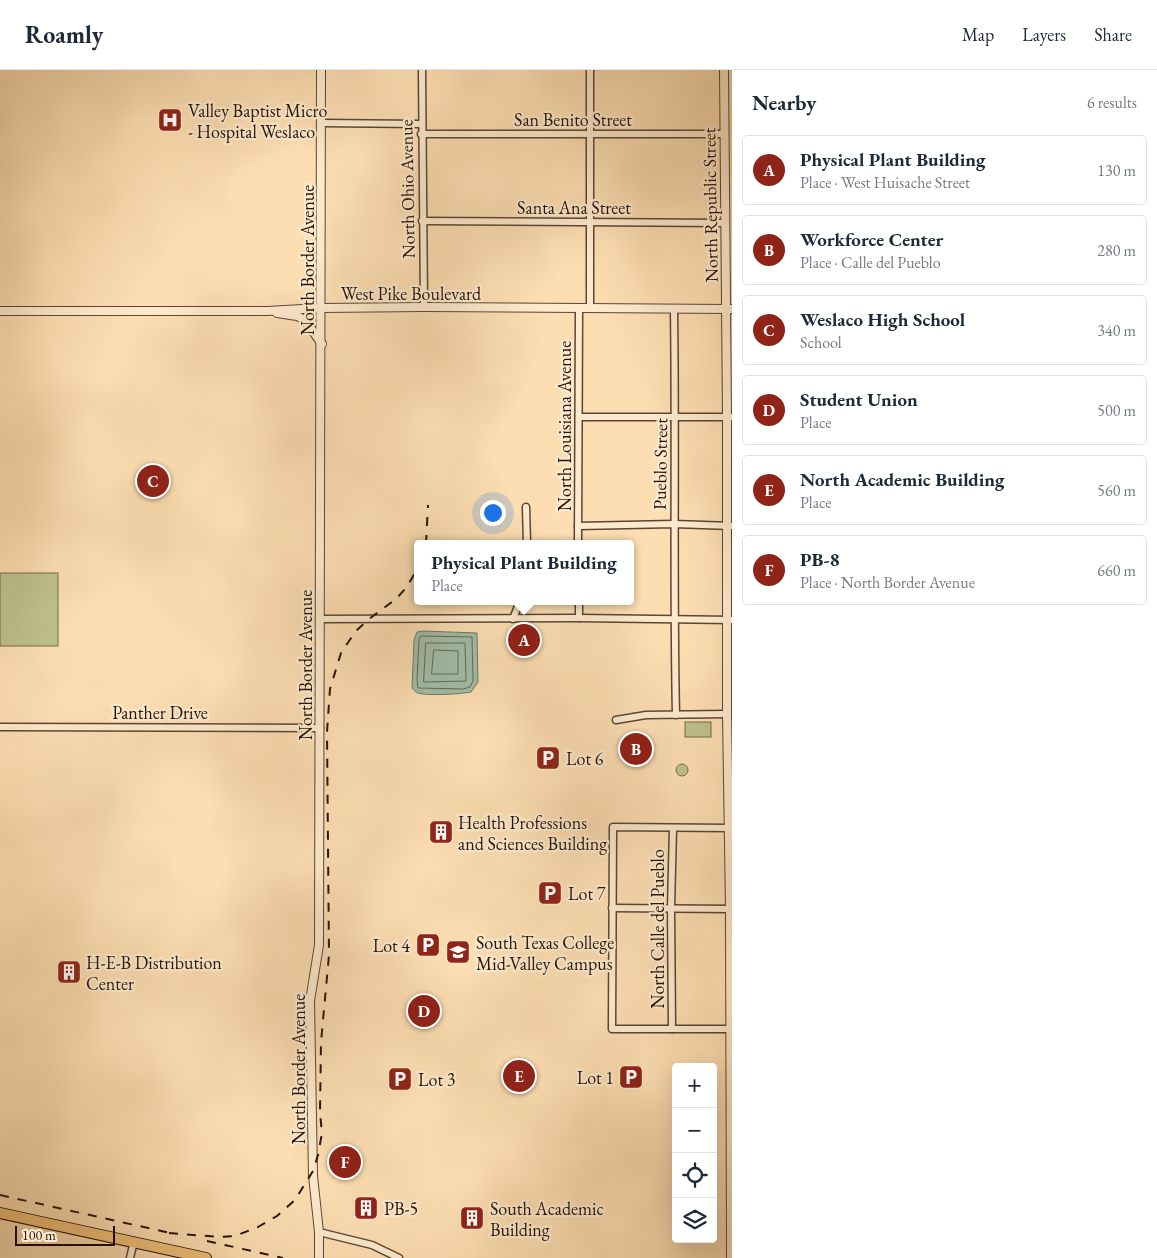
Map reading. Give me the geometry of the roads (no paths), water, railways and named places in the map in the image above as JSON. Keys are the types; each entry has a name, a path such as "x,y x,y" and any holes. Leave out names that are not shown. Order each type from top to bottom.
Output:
{"main road":[{"path":"0,1214 134,1241 206,1258"}],"street":[{"name":"North Border Avenue","path":"319,1258 319,1232 312,1176 310,1001 319,945 322,344 321,70"},
{"name":"North Ohio Avenue","path":"422,70 421,134 424,307"},
{"path":"590,70 590,308"},
{"name":"North Republic Street","path":"724,70 725,222 729,309 730,417 730,809 728,828 731,909 731,1258"},
{"path":"322,123 421,124"},
{"name":"San Benito Street","path":"421,134 724,134"},
{"name":"Santa Ana Street","path":"422,221 725,222"},
{"name":"West Pike Boulevard","path":"0,311 267,310 424,307 729,309"},
{"name":"North Louisiana Avenue","path":"578,540 579,308"},
{"path":"267,310 297,316 305,320 322,344"},
{"name":"Pueblo Street","path":"674,310 674,619 676,715"},
{"path":"580,417 730,417"},
{"path":"526,507 527,540"},
{"path":"578,526 674,524 729,526"},
{"path":"513,618 518,605"},
{"path":"578,605 579,618"},
{"path":"320,619 579,618 729,620"},
{"path":"616,720 646,715 729,714"},
{"name":"Panther Drive","path":"0,727 320,728"},
{"path":"728,828 613,827 612,1029 731,1029"},
{"name":"North Calle del Pueblo","path":"672,1029 671,908 673,828"},
{"path":"612,908 731,909"},
{"path":"319,1232 372,1245 399,1258"},
{"path":"130,1258 134,1241"}],"water":[{"path":"417,632 477,633 478,682 471,692 428,694 415,692 412,688 414,640"}],"railway":[{"path":"426,540 428,505"},
{"path":"169,1233 219,1237 235,1236 258,1227 277,1216 295,1200 313,1171 322,1133 320,1113 321,1042 329,955 327,732 330,689 341,653 357,630 396,599 414,575"},
{"path":"0,1195 175,1234"},
{"path":"207,1241 283,1258"}],"place":[{"name":"Valley Baptist Micro - Hospital Weslaco","path":"170,120"},
{"name":"Weslaco High School","path":"153,481"},
{"name":"Physical Plant Building","path":"524,640"},
{"name":"Workforce Center","path":"636,749"},
{"name":"Lot 6","path":"548,758"},
{"name":"Health Professions and Sciences Building","path":"441,832"},
{"name":"Lot 7","path":"550,893"},
{"name":"Lot 4","path":"428,945"},
{"name":"South Texas College Mid-Valley Campus","path":"458,952"},
{"name":"H-E-B Distribution Center","path":"69,972"},
{"name":"Student Union","path":"424,1011"},
{"name":"North Academic Building","path":"519,1076"},
{"name":"Lot 1","path":"631,1077"},
{"name":"Lot 3","path":"400,1079"},
{"name":"PB-8","path":"345,1162"},
{"name":"PB-5","path":"366,1208"},
{"name":"South Academic Building","path":"472,1218"}]}
